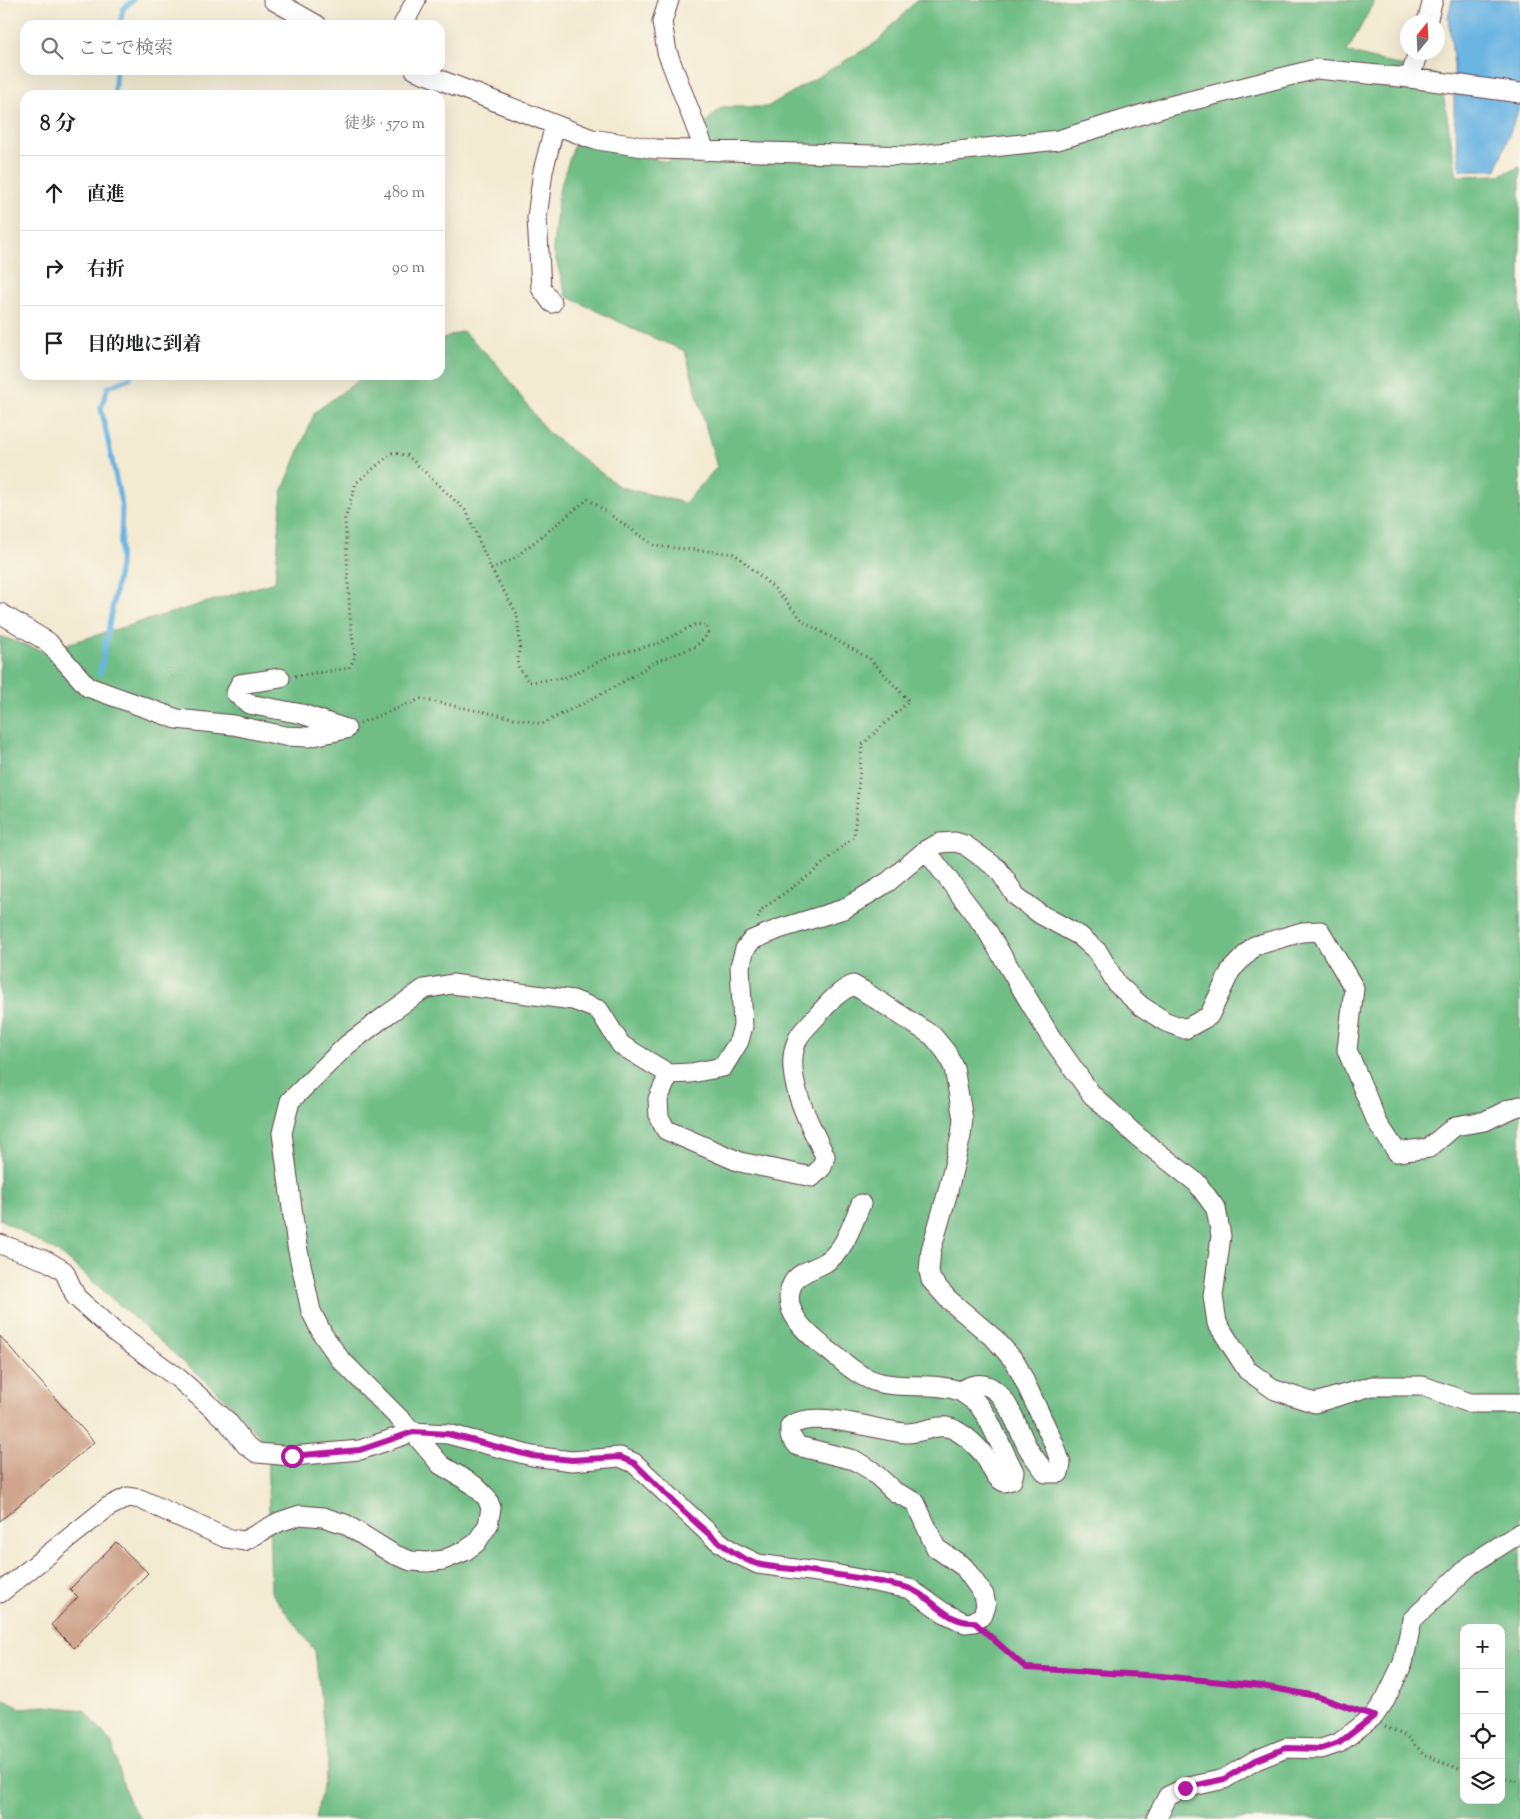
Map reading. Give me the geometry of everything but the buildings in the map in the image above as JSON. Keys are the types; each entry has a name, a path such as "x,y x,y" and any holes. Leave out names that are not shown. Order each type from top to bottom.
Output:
{"street":[{"path":"273,0 308,20"},
{"path":"406,20 416,0"},
{"path":"669,0 662,22 667,52 705,151"},
{"path":"1429,15 1433,0"},
{"path":"1410,78 1416,60"},
{"path":"428,75 592,139 656,149 911,156 1058,140 1166,107 1316,69 1410,78 1520,93"},
{"path":"552,303 541,288 537,218 543,171 555,125"},
{"path":"0,613 48,642 88,687 177,719 233,725 285,736 309,737 346,729"},
{"path":"280,678 240,684 236,693 249,704 302,714 346,729"},
{"path":"0,1593 108,1508 128,1497 140,1499 226,1538 244,1541 279,1522 300,1515 323,1517 345,1524 393,1554 411,1561 443,1560 465,1551 476,1543 488,1526 491,1508 487,1498 474,1485 441,1465 413,1432 340,1359 323,1335 311,1311 298,1246 282,1133 290,1100 347,1046 424,989 452,984 573,1000 598,1010 621,1045 669,1074 691,1073 724,1067 740,1040 743,1026 740,966 745,950 752,940 778,929 844,909 888,882 926,850 940,843 955,842 966,845 998,868 1016,896 1040,914 1080,936 1098,952 1117,984 1140,1006 1166,1022 1186,1030 1209,1016 1231,970 1254,946 1302,932 1320,931 1354,988 1347,1050 1377,1122 1397,1152 1429,1148 1455,1126 1485,1121 1510,1108 1520,1106"},
{"path":"926,850 986,929 1050,1036 1092,1095 1138,1137 1197,1183 1216,1209 1220,1236 1213,1296 1217,1323 1247,1370 1275,1390 1315,1403 1372,1386 1423,1386 1470,1402 1520,1403"},
{"path":"669,1074 658,1099 659,1117 666,1130 740,1162 812,1177 822,1167 825,1156 806,1116 791,1067 793,1052 798,1038 839,991 853,985 933,1036 946,1052 954,1068 963,1119 961,1136 947,1195 931,1250 929,1271 931,1280 948,1299 996,1340 1016,1363 1054,1444 1061,1464 1059,1473 1046,1473 1034,1457 1004,1401 995,1389 972,1384 960,1391"},
{"path":"0,1244 47,1261 64,1271 76,1297 116,1333 178,1378 227,1421 246,1445 257,1453 292,1456 360,1450 413,1432 448,1434 532,1456 572,1460 620,1457 634,1463 713,1537 733,1552 758,1564 839,1575 910,1589 943,1612 964,1623 974,1622 983,1615 986,1606 984,1595 964,1567 936,1548 915,1502 895,1492 872,1470 854,1460 798,1446 790,1436 790,1426 798,1420 856,1422 907,1433 944,1426 954,1428 985,1456 995,1477 1004,1482 1012,1480 1014,1472 987,1417 977,1403 960,1391 937,1386 882,1383 859,1375 805,1332 791,1310 789,1292 795,1279 827,1262 840,1249 861,1204"},
{"path":"1156,1819 1168,1796 1185,1788 1224,1779 1256,1760 1286,1748 1321,1749 1339,1743 1374,1716 1403,1663 1412,1620 1470,1565 1520,1533"}],"path":[{"path":"280,678 349,668 355,657 350,618 345,519 356,483 392,453 407,455 467,512 491,569 517,614 520,643 518,665 529,682 564,678 612,656 659,643 696,624 706,625 708,634 695,648 655,662 613,688 542,724 421,699 346,729"},
{"path":"491,569 512,560 588,499 655,546 735,554 775,589 804,622 870,659 909,701 862,744 854,836 812,873 761,910 752,940"},
{"path":"974,1622 1026,1668 1095,1671 1262,1686 1316,1696 1374,1716 1386,1728 1406,1736 1424,1755 1460,1769"},
{"path":"1505,1779 1520,1781"}],"green space":[{"path":"917,0 1375,0 1347,52 1440,76 1457,176 1499,175 1520,167 1520,1819 315,1819 328,1765 315,1651 271,1592 267,1445 223,1397 64,1256 0,1219 0,636 43,651 275,582 282,492 315,412 359,380 445,380 445,338 463,331 496,363 547,432 620,487 685,503 717,467 685,351 642,333 566,296 553,248 559,191 575,142 667,162 721,107 767,107 877,42"},
{"path":"0,1700 5,1700 20,1708 45,1706 84,1710 111,1742 128,1800 141,1819 0,1819"}],"water":[{"path":"1452,0 1520,0 1520,106 1496,170 1460,170 1454,113 1454,65 1448,17"}],"waterway":[{"path":"121,20 123,9 133,0"},
{"path":"114,90 116,75"},
{"path":"100,674 120,566 122,507 101,408 108,387 125,380"}],"route":[{"path":"292,1456 360,1450 413,1432 448,1434 475,1439 532,1456 572,1460 620,1457 634,1463 713,1537 733,1552 758,1564 839,1575 910,1589 943,1612 964,1623 974,1622 1026,1668 1161,1676 1262,1686 1316,1696 1374,1716 1339,1743 1321,1749 1286,1748 1256,1760 1224,1779 1185,1788"}]}
